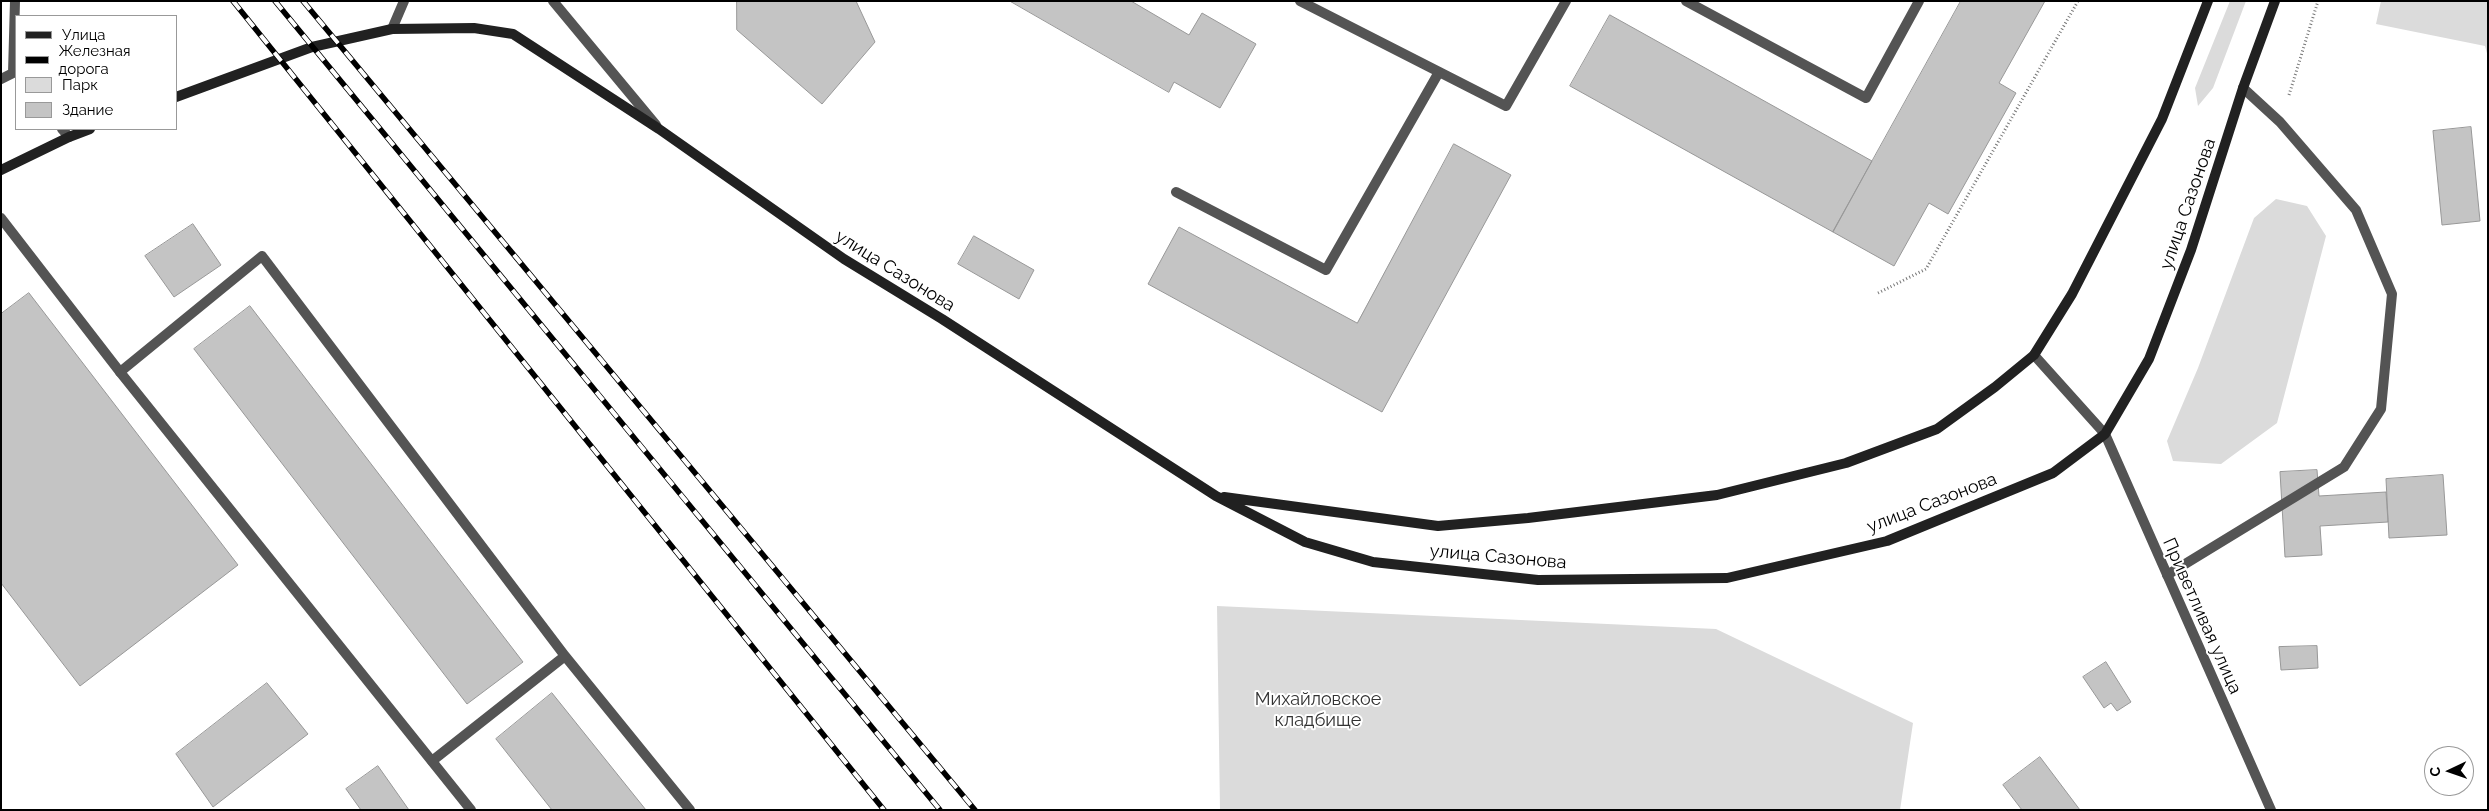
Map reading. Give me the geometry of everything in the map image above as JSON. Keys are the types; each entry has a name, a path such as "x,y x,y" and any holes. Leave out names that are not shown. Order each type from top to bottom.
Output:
{"main road":[{"name":"улица Сазонова","path":"1216,496 1438,526 1557,515 1717,495 1846,463 1937,429 2034,356 2072,294 2162,119 2208,1"},
{"name":"улица Сазонова","path":"178,96 312,47 392,29 474,28 513,34 659,128 844,259 942,319 1216,496 1305,542 1373,562 1538,580 1728,578 1887,540 2053,473 2105,434 2149,359 2191,250 2243,88 2275,1"},
{"path":"1,170 65,133 84,130"}],"street":[{"path":"1,79 14,75 15,1"},
{"path":"392,29 404,1"},
{"path":"553,1 659,128"},
{"path":"1300,1 1506,106 1566,1"},
{"path":"1686,1 1866,98 1919,1"},
{"path":"1176,192 1326,270 1439,72"},
{"path":"2167,575 2344,467 2381,409 2392,294 2356,210 2280,122 2243,88"},
{"path":"1,218 120,372 471,810"},
{"path":"120,372 262,256 565,656 690,810"},
{"name":"Приветливая улица","path":"2034,356 2105,434 2271,810"},
{"path":"432,761 565,656"}],"path":[{"path":"1878,293 1926,269 2078,1"},
{"path":"2280,122 2318,1"}],"green space":[{"path":"2230,1 2246,1 2213,88 2198,106 2195,88"},
{"path":"2381,1 2488,1 2488,57 2485,46 2376,24"},
{"path":"2276,199 2307,206 2326,236 2277,423 2221,464 2173,461 2167,441 2198,368 2254,218"},
{"name":"Михайловское кладбище","path":"1217,606 1716,629 1913,723 1900,810 1220,810"}],"building":[{"path":"737,1 856,1 875,42 822,104 737,30"},
{"path":"1010,1 1131,1 1189,35 1202,13 1256,44 1220,108 1174,82 1169,92"},
{"path":"1961,1 2045,1 1999,83 2016,93 1948,214 1929,203 1894,266 1833,232"},
{"path":"1610,15 1872,161 1833,232 1570,86"},
{"path":"2471,127 2480,221 2442,225 2433,131"},
{"path":"1454,144 1511,175 1382,412 1148,284 1179,227 1357,323"},
{"path":"193,224 221,265 174,297 145,256"},
{"path":"974,236 1034,270 1019,299 958,264"},
{"path":"29,293 238,565 80,686 1,583 1,314"},
{"path":"250,306 523,662 467,704 194,349"},
{"path":"2317,470 2319,496 2386,492 2388,522 2320,526 2322,555 2285,557 2280,472"},
{"path":"2443,475 2447,535 2389,538 2386,479"},
{"path":"2317,646 2318,668 2281,670 2279,647"},
{"path":"2106,662 2131,702 2117,711 2111,703 2104,708 2083,677"},
{"path":"267,683 308,734 213,807 176,754"},
{"path":"552,693 646,810 552,810 496,739"},
{"path":"2040,757 2080,810 2022,810 2003,785"},
{"path":"378,766 409,810 361,810 346,789"}],"railway":[{"path":"233,1 884,810"},
{"path":"275,1 940,810"},
{"path":"303,1 975,810"}]}
